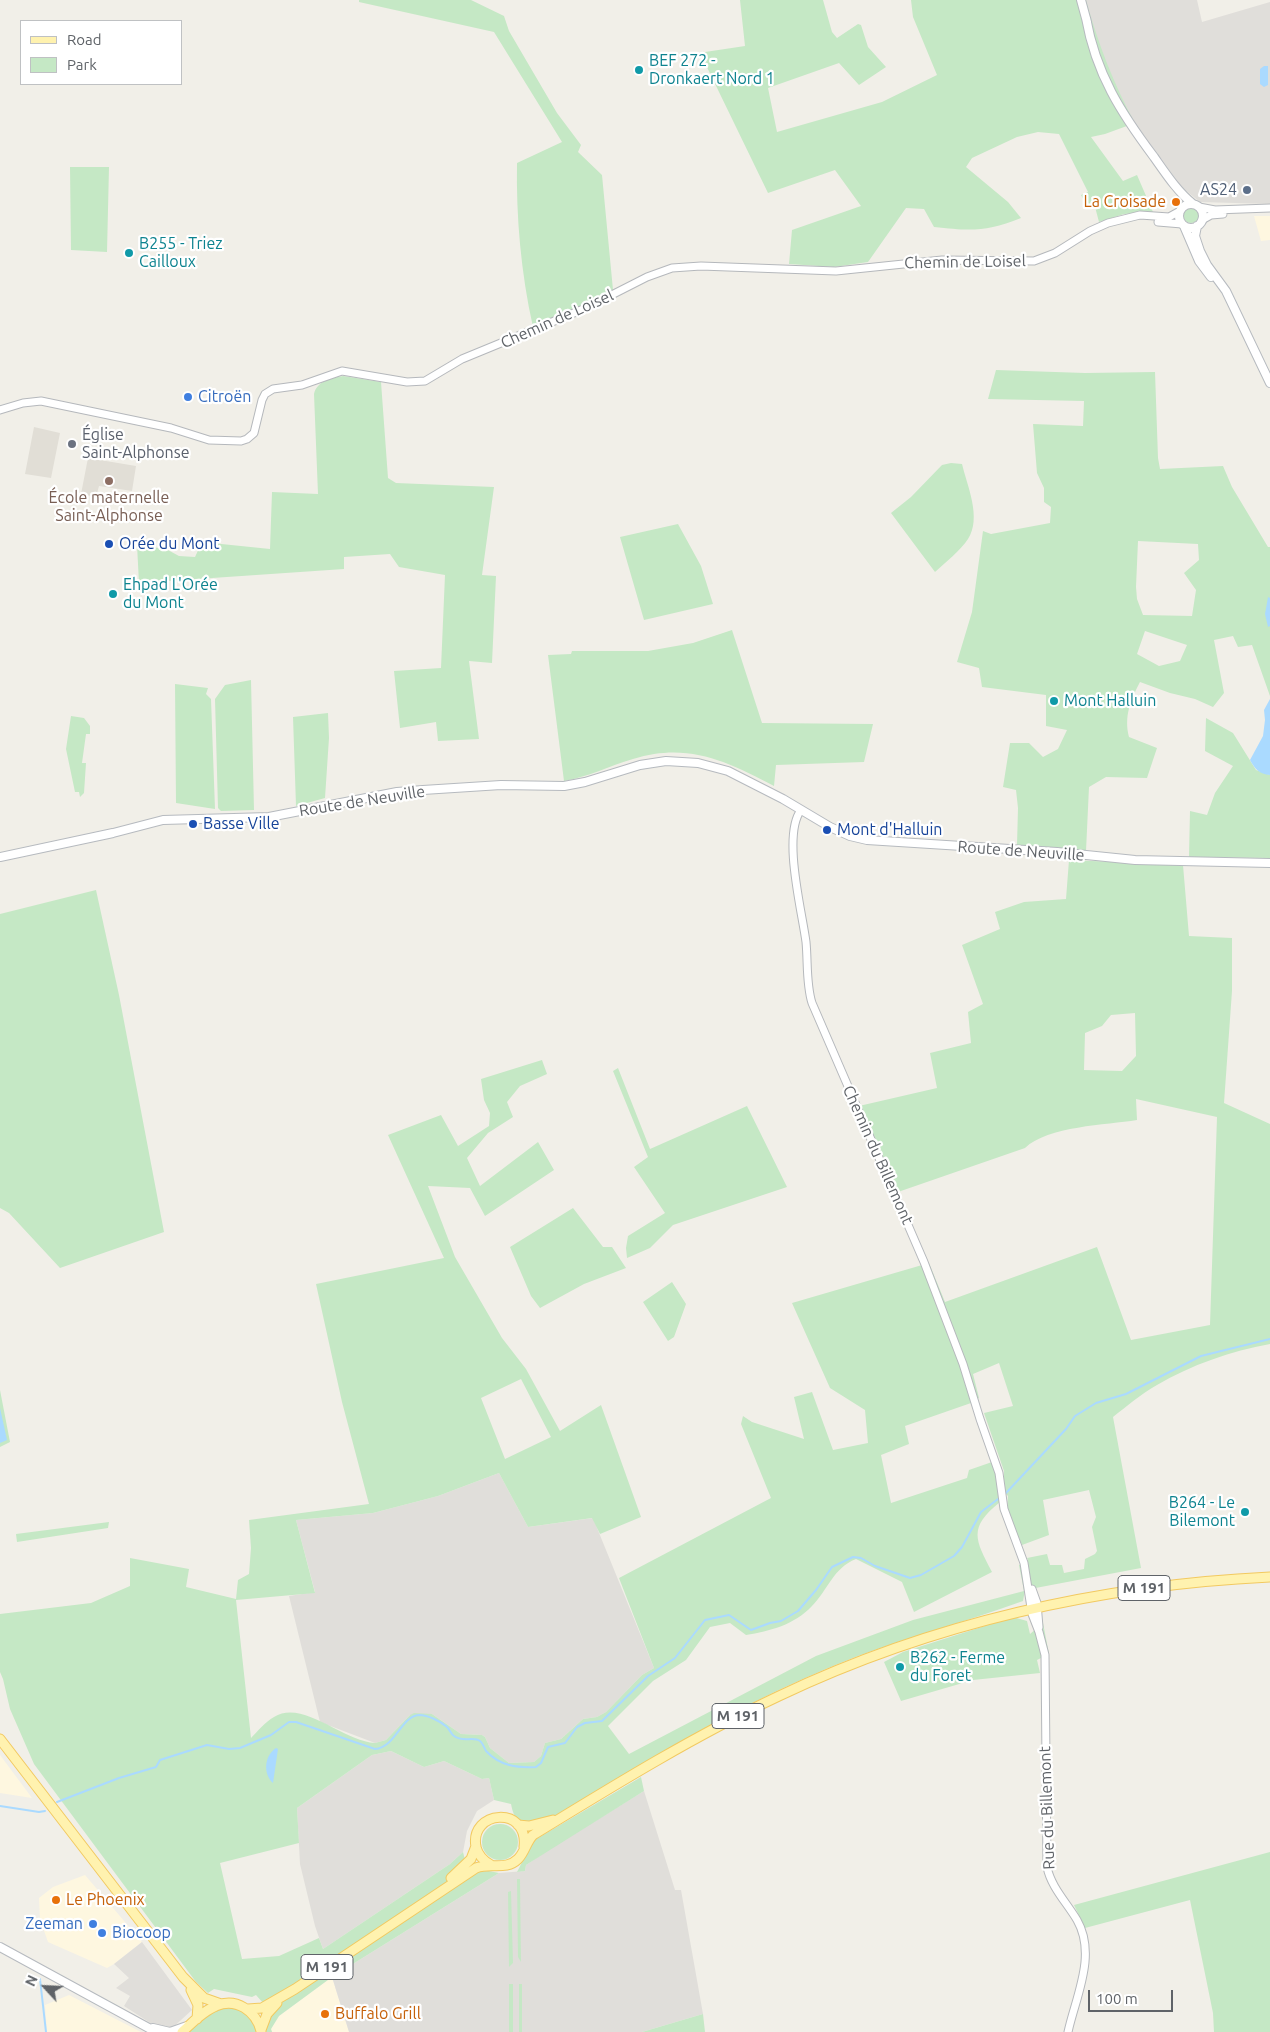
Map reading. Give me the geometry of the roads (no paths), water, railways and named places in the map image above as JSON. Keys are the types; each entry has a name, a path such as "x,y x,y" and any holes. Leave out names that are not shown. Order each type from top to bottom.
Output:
{"main road":[{"path":"1081,0 1112,85 1141,139 1171,181 1181,201 1179,218 1201,265 1231,302"},
{"path":"1171,181 1202,213 1196,236 1200,251 1207,265 1224,287 1270,383"},
{"path":"1180,210 1186,204 1196,205"},
{"path":"1183,225 1190,228 1200,223"},
{"name":"Route de Neuville","path":"0,857 113,833 163,820 268,817 402,792 501,785 564,786 585,782 607,774 614,769 649,759 667,757 694,758 714,762 739,772 767,787 783,799 837,831 872,841 1044,851 1135,860 1270,863"},
{"name":"M 191","path":"524,1847 533,1836 681,1747 779,1696 869,1657 1034,1606 1167,1585 1270,1577"},
{"path":"0,1740 183,1977 204,1998 221,2004 237,2004 248,2010 256,2020 261,2031"},
{"name":"M 191","path":"518,1824 532,1826 570,1814"},
{"path":"506,1818 518,1824 524,1837 524,1847 512,1864 491,1865 481,1857 476,1846 478,1831 482,1825 490,1819 506,1818"},
{"name":"M 191","path":"432,1897 469,1861 476,1846"},
{"name":"M 191","path":"248,2010 262,2008 294,1989 476,1868 491,1865"},
{"path":"0,1949 156,2032"},
{"path":"144,2025 170,2032 193,2022 198,2005 183,1977"},
{"name":"M 191","path":"261,2031 263,2020 269,2010 294,1989"},
{"path":"182,2032 213,2007 221,2004"}],"street":[{"path":"1196,205 1228,210 1270,208"},
{"name":"Chemin de Loisel","path":"0,410 23,402 41,401 171,428 209,440 241,441 254,433 258,423 262,400 265,394 273,389 298,386 332,374 347,371 407,382 425,381 462,359 586,308 647,276 672,268 695,266 843,270 942,260 1034,260 1055,253 1094,229 1108,223 1136,216 1167,218 1180,210"},
{"path":"1200,223 1214,214 1270,213"},
{"name":"Chemin de Loisel","path":"1149,216 1161,222 1183,225"},
{"name":"Chemin du Billemont","path":"801,810 794,824 794,861 806,940 808,989 812,1004 899,1201 948,1323 998,1467 1002,1495"},
{"name":"Rue du Billemont","path":"1002,1495 1004,1509 1027,1575 1045,1658 1044,1719 1048,1867 1051,1880 1080,1926 1085,1950 1084,1969 1068,2032"}],"water":[{"path":"1268,66 1268,85 1264,87 1260,84 1260,69"},
{"path":"1268,597 1270,598 1270,626 1268,627 1265,614"},
{"path":"1270,699 1270,775 1258,771 1250,760 1263,736 1264,710"},
{"path":"0,1408 7,1440 0,1443"},
{"path":"276,1748 278,1749 273,1783 266,1770 266,1765 269,1756"}],"waterway":[{"path":"1006,1493 1066,1429 1075,1416 1096,1403 1126,1394 1201,1356 1270,1339"},
{"path":"57,1802 119,1778 156,1767 160,1760 207,1745 229,1749 240,1748 271,1735 289,1722 296,1722 375,1749 388,1743 407,1720 422,1715 441,1723 457,1738 480,1741 491,1756 503,1763 522,1767 536,1767 541,1763 548,1747 565,1743 577,1727 585,1723 602,1721 648,1676 675,1658 705,1620 729,1615 751,1630 781,1621 798,1611 832,1567 853,1557 861,1558 875,1566 910,1578 921,1575 954,1556 962,1547 981,1512 998,1499"},
{"path":"0,1806 39,1812 45,1811"},
{"path":"40,1979 46,2032"}],"place":[{"name":"BEF 272 - Dronkaert Nord 1","path":"639,70"},
{"name":"AS24","path":"1247,190"},
{"name":"La Croisade","path":"1176,202"},
{"name":"B255 - Triez Cailloux","path":"129,253"},
{"name":"Citroën","path":"188,397"},
{"name":"Église Saint-Alphonse","path":"72,444"},
{"name":"École maternelle Saint-Alphonse","path":"109,481"},
{"name":"Orée du Mont","path":"109,544"},
{"name":"Ehpad L'Orée du Mont","path":"113,594"},
{"name":"Mont Halluin","path":"1054,701"},
{"name":"Basse Ville","path":"193,824"},
{"name":"Mont d'Halluin","path":"827,830"},
{"name":"B264 - Le Bilemont","path":"1245,1512"},
{"name":"B262 - Ferme du Foret","path":"900,1667"},
{"name":"Le Phoenix","path":"56,1900"},
{"name":"Zeeman","path":"93,1924"},
{"name":"Biocoop","path":"102,1933"},
{"name":"Buffalo Grill","path":"325,2014"}]}
